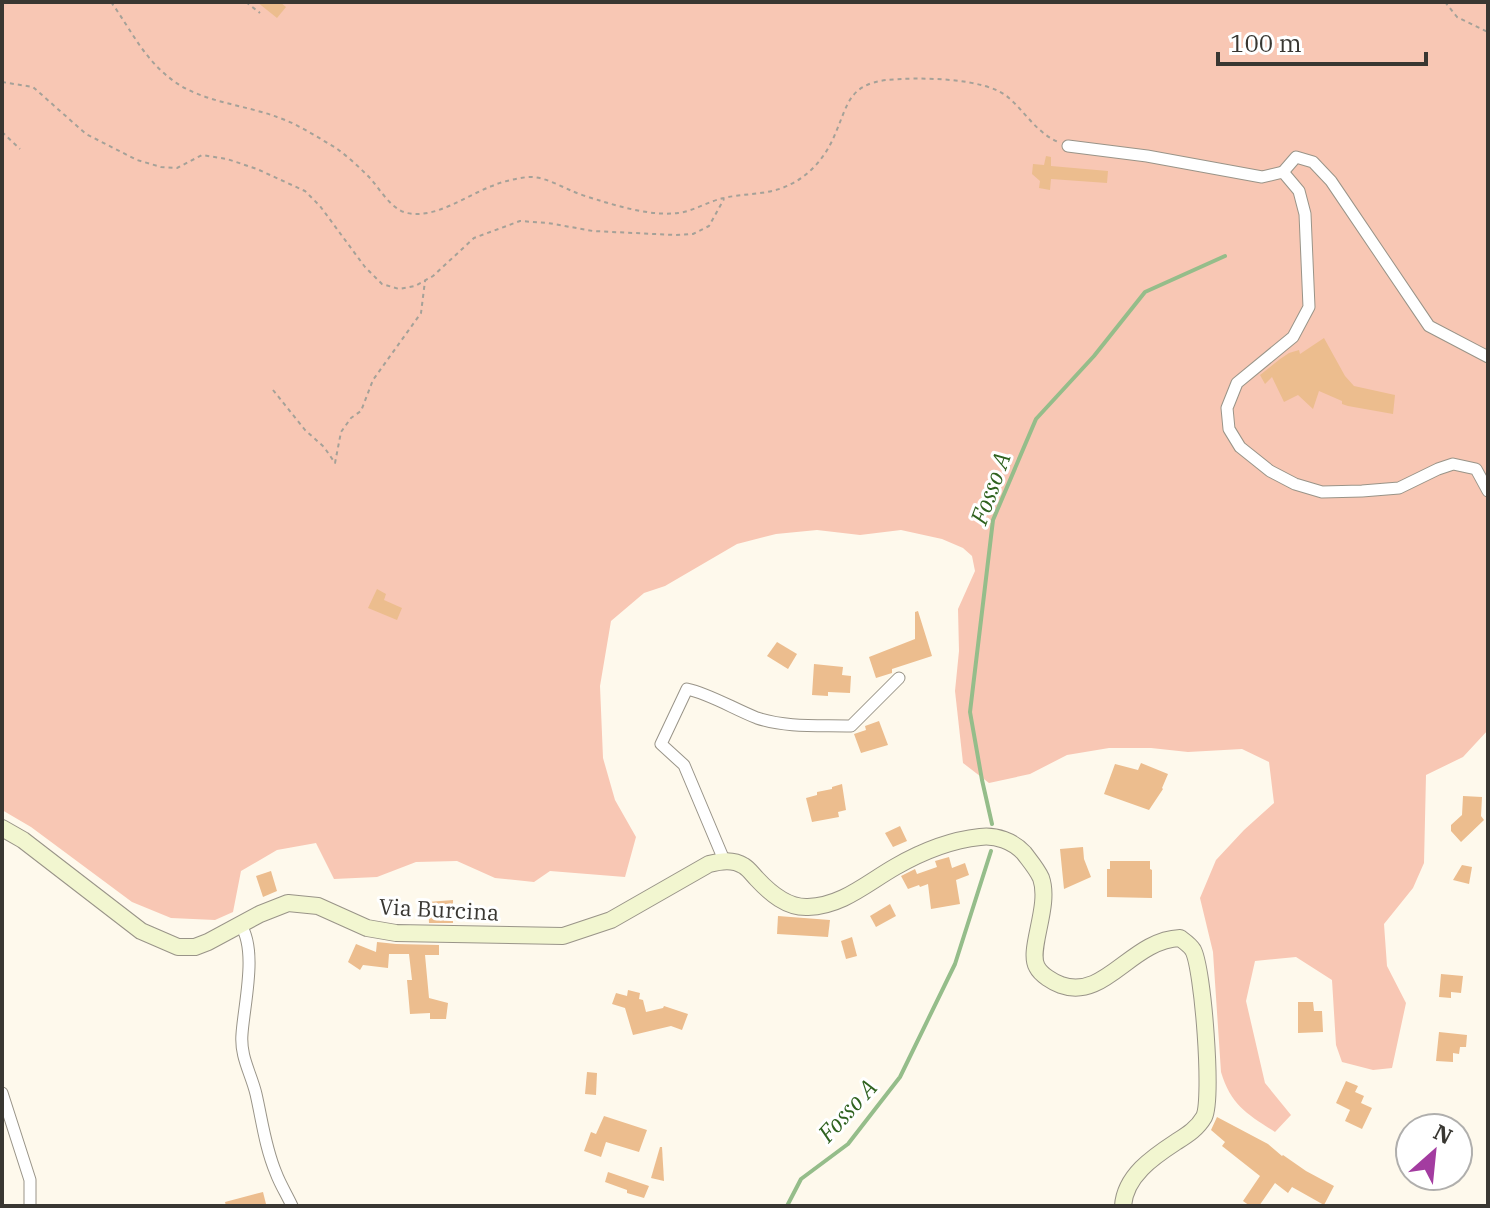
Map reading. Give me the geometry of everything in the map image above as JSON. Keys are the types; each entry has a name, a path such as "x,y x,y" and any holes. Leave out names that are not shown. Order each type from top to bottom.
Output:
{"street":[{"path":"1068,146 1147,156 1262,177 1283,172 1296,157 1313,162 1331,181 1429,326 1488,357"},
{"path":"1283,172 1299,191 1305,214 1309,307 1293,337 1237,383 1227,408 1229,429 1240,447 1270,471 1295,484 1322,492 1399,488 1453,464 1476,469 1488,491"},
{"path":"899,678 851,726 781,724 758,718 687,689 661,744 684,765 724,860 744,866 771,894 795,906 826,905 947,843 984,836 1003,839 1018,847 1040,877 1044,895 1043,913 1034,953 1036,966 1047,978 1061,985 1078,988 1092,986 1155,943 1180,938 1188,944 1194,951 1198,968 1208,1057 1205,1115 1191,1133 1142,1168 1130,1181 1123,1197 1123,1206"},
{"name":"Via Burcina","path":"2,828 23,840 120,916 157,939 178,947 195,947 208,942 288,903 318,906 367,928 396,933 563,936 611,920 709,864 724,860"},
{"path":"240,924 249,951 241,1044 244,1062 256,1095 275,1171 292,1206"},
{"path":"2,1093 30,1180 30,1206"}],"path":[{"path":"111,2 140,47 175,82 200,95 277,117 302,128 348,158 403,212 419,214 445,208 490,186 531,177 551,181 575,193 619,206 659,213 680,213 724,198 788,186 811,171 827,151 851,96 864,87 882,81 931,78 984,84 1010,98 1036,129 1068,146"},
{"path":"246,2 260,13"},
{"path":"1445,2 1457,17 1488,32"},
{"path":"2,82 33,87 86,134 137,160 177,168 202,155 227,159 305,191 320,206 365,267 382,284 399,289 415,286 433,276 474,238 520,221 593,231 693,234 709,226 724,198"},
{"path":"2,132 20,149"},
{"path":"273,390 335,463 341,432 351,418 361,411 373,380 421,313 425,280"}],"shaded area":[{"path":"2,2 1488,2 1488,730 1463,757 1426,775 1424,863 1413,888 1384,924 1387,966 1406,1003 1392,1068 1373,1070 1342,1062 1336,1045 1332,980 1296,957 1255,961 1246,1001 1265,1083 1291,1115 1275,1132 1241,1108 1221,1072 1213,952 1200,898 1216,860 1274,803 1269,762 1242,749 1188,752 1109,748 1067,755 1030,774 989,783 963,763 955,691 959,651 958,609 975,571 972,556 963,548 942,539 901,530 860,535 817,530 776,534 737,544 665,586 644,593 611,621 600,686 603,758 615,800 636,837 625,877 550,871 534,882 495,878 457,861 416,862 377,877 334,879 316,843 277,850 241,871 233,912 215,920 171,918 132,902 31,827 2,810"}],"building":[{"path":"257,2 280,2 286,7 277,18"},
{"path":"1046,156 1051,157 1051,166 1108,171 1107,183 1051,179 1050,190 1039,188 1040,181 1032,174 1033,164 1044,165"},
{"path":"1324,338 1354,386 1395,395 1393,414 1348,406 1319,391 1313,409 1298,395 1284,402 1272,377 1265,384 1260,375 1280,359 1299,350 1300,354"},
{"path":"377,589 386,594 384,600 402,608 397,620 368,608"},
{"path":"918,611 932,656 892,669 892,673 876,678 869,657 915,639 915,612"},
{"path":"777,642 797,654 788,669 767,656"},
{"path":"814,664 843,667 842,675 851,676 850,693 812,695"},
{"path":"879,721 888,745 861,753 854,734"},
{"path":"1141,763 1168,774 1163,789 1149,810 1104,794 1115,764 1138,770"},
{"path":"842,784 846,810 838,812 839,817 812,822 806,798"},
{"path":"1463,796 1482,797 1481,816 1484,820 1461,842 1451,831 1451,825 1462,815"},
{"path":"900,826 907,841 893,847 885,833"},
{"path":"1083,847 1091,877 1064,889 1060,849"},
{"path":"949,857 952,868 965,863 969,875 956,880 960,904 931,909 928,884 908,889 901,876 915,869 917,874 937,867 935,861"},
{"path":"1110,861 1150,861 1152,898 1107,897"},
{"path":"1462,865 1472,867 1469,884 1453,880"},
{"path":"271,871 277,891 263,897 256,876"},
{"path":"453,900 453,923 429,923 428,902"},
{"path":"890,904 896,916 876,927 870,916"},
{"path":"778,916 830,920 828,937 777,934"},
{"path":"852,937 857,956 846,959 841,941"},
{"path":"377,942 439,945 439,955 425,955 429,998 448,1003 446,1019 430,1019 430,1013 410,1014 407,980 412,980 409,954 389,954 388,968 363,965 360,970 348,962 356,944 376,952"},
{"path":"1441,974 1463,976 1461,993 1451,992 1451,998 1439,997"},
{"path":"628,990 640,993 639,999 643,1000 646,1012 664,1006 688,1014 682,1030 671,1026 633,1035 625,1008 612,1004 616,993 627,996"},
{"path":"1298,1002 1313,1002 1314,1011 1322,1011 1323,1032 1298,1033"},
{"path":"1439,1032 1467,1035 1466,1047 1460,1047 1459,1054 1453,1053 1453,1062 1436,1061"},
{"path":"587,1072 597,1073 596,1095 585,1094"},
{"path":"1346,1081 1358,1086 1355,1092 1364,1096 1361,1103 1372,1108 1362,1129 1345,1121 1350,1110 1336,1103"},
{"path":"604,1116 647,1130 639,1152 606,1142 601,1157 584,1151 591,1132 596,1134"},
{"path":"1217,1117 1268,1144 1282,1156 1334,1186 1324,1205 1292,1187 1288,1193 1275,1183 1259,1206 1250,1206 1243,1201 1260,1176 1222,1146 1225,1142 1211,1130"},
{"path":"662,1147 664,1181 651,1178"},
{"path":"608,1172 649,1186 644,1198 605,1182"},
{"path":"263,1192 266,1204 226,1206 225,1202"}],"waterway":[{"name":"Fosso A","path":"992,824 970,712 993,520 1036,419 1094,356 1145,292 1225,256"},
{"name":"Fosso A","path":"787,1206 801,1179 848,1144 900,1077 955,964 991,851"}]}
